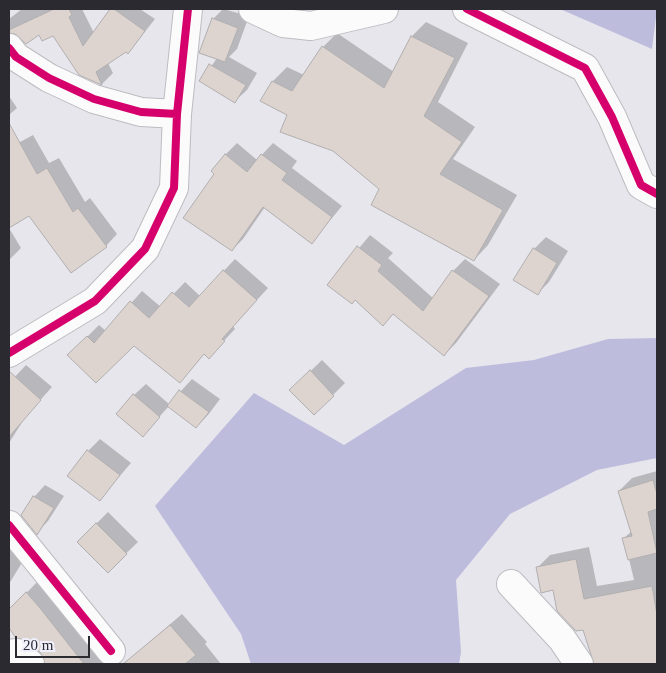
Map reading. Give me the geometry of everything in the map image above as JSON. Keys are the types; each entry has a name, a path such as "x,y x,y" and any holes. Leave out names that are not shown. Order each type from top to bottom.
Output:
{"street":[{"path":"9,353 95,301 145,249 174,188 177,114 188,9"},
{"path":"252,9 283,23 311,26 384,9"},
{"path":"467,9 585,68 612,117 641,185 657,194"},
{"path":"9,48 16,57 49,78 94,99 141,112 177,114"},
{"path":"9,525 111,650"},
{"path":"511,584 562,639 579,664"},
{"path":"9,654 17,653 30,664"}],"shaded area":[{"path":"560,9 657,9 652,49"},
{"path":"657,338 657,458 597,470 510,514 456,580 461,652 459,664 251,664 241,634 155,506 254,393 344,445 466,368 534,360 608,339"}],"building":[{"path":"54,9 69,9 72,15 69,17 83,46 110,9 114,9 145,31 128,54 126,52 96,72 102,85 79,75 53,36 42,41 39,35 26,44 15,34 9,33 9,30"},
{"path":"212,18 238,28 225,62 199,53"},
{"path":"411,36 455,58 424,116 462,142 440,174 503,210 474,261 371,205 379,189 333,151 280,132 287,115 260,101 272,81 292,91 322,46 384,88"},
{"path":"209,64 246,85 235,103 199,81"},
{"path":"9,123 37,174 47,168 73,212 78,208 107,247 71,273 29,216 9,228"},
{"path":"225,154 247,172 261,154 287,173 282,180 332,217 312,244 263,207 232,251 183,218 214,174 211,171"},
{"path":"357,246 382,265 378,271 423,311 452,270 489,296 444,356 393,314 383,326 355,300 352,304 327,285"},
{"path":"533,248 557,263 538,295 513,280"},
{"path":"223,270 257,300 222,339 225,341 209,359 204,354 180,383 134,346 96,383 67,355 87,336 94,343 130,301 149,318 172,292 189,307"},
{"path":"310,370 334,396 314,415 289,390"},
{"path":"9,371 41,400 9,437"},
{"path":"179,390 209,412 196,428 167,406"},
{"path":"133,394 160,417 143,437 116,414"},
{"path":"87,450 120,475 100,501 67,476"},
{"path":"653,480 657,494 657,509 648,512 657,553 628,560 622,538 632,536 618,491"},
{"path":"33,496 54,508 37,535 21,515"},
{"path":"96,523 127,554 108,573 77,542"},
{"path":"576,559 584,599 652,586 657,615 657,664 594,664 583,630 576,631 557,611 553,590 541,593 536,567"},
{"path":"26,592 84,664 45,664 40,652 27,641 16,638 9,628 9,609"},
{"path":"170,625 196,655 185,664 123,664"}],"cycle path":[{"path":"9,353 95,301 145,249 174,188 177,114 188,9"},
{"path":"467,9 585,68 612,117 641,185 657,194"},
{"path":"9,48 16,57 49,78 94,99 141,112 177,114"},
{"path":"9,525 111,651"}]}
